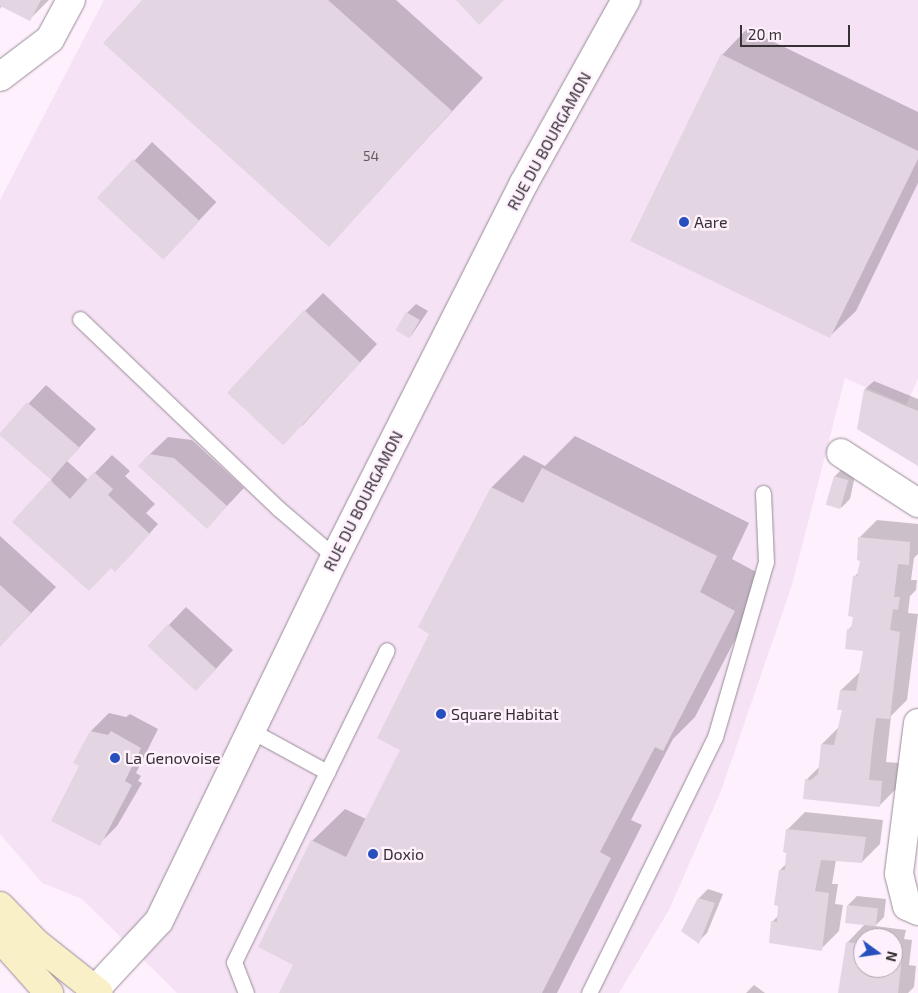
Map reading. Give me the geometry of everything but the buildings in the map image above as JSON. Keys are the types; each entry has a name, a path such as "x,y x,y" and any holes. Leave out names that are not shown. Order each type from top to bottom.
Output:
{"main road":[{"path":"0,906 36,943 96,992"},
{"path":"0,938 49,993"}],"street":[{"path":"0,77 50,39 71,0"},
{"name":"RUE DU BOURGAMON","path":"96,992 159,921 335,557 524,183 626,0"},
{"path":"840,453 918,502"},
{"path":"918,722 899,874 907,906 918,911"}],"lane":[{"path":"80,319 278,508 335,557"},
{"path":"589,993 715,737 766,562 764,493"},
{"path":"246,993 234,962 387,650"},
{"path":"250,730 327,772"}],"shaded area":[{"path":"104,0 918,0 918,379 906,405 845,378 792,585 721,791 669,910 619,993 177,993 82,899 42,883 0,834 0,200"}],"place":[{"name":"Aare","path":"684,222"},
{"name":"Square Habitat","path":"441,714"},
{"name":"La Genovoise","path":"115,758"},
{"name":"Doxio","path":"373,854"}]}
